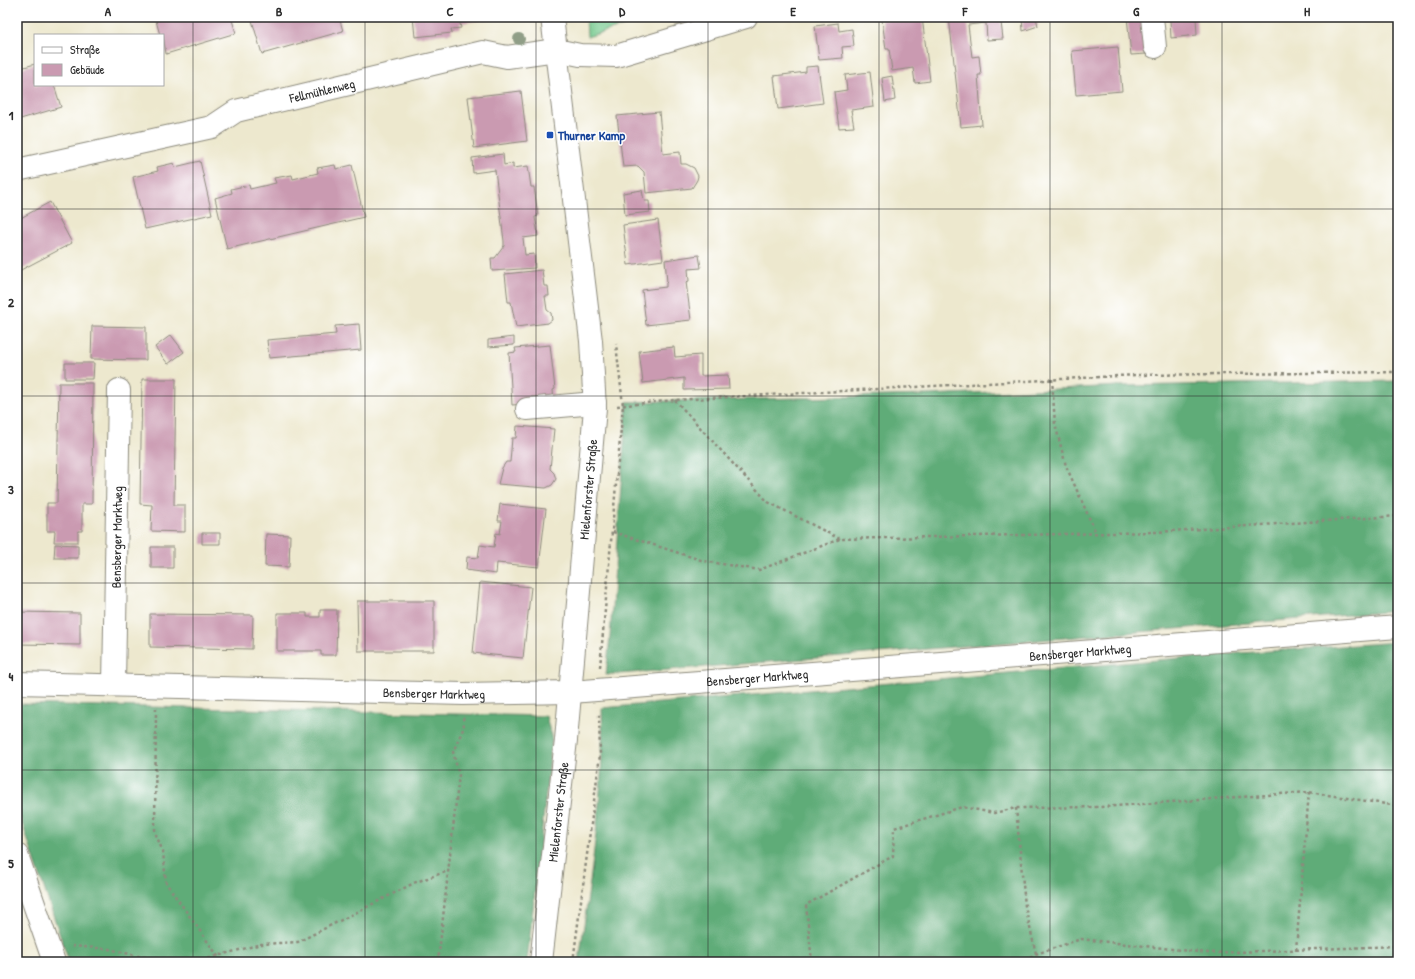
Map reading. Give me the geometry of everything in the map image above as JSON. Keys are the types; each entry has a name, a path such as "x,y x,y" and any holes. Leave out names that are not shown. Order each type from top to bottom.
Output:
{"street":[{"name":"Mielenforster Straße","path":"541,962 571,692 595,406 591,341 552,17"},
{"path":"556,50 580,55 616,56 746,17"},
{"path":"1152,17 1155,46"},
{"name":"Fellmühlenweg","path":"17,170 212,127 236,111 483,52 507,57 556,50"},
{"name":"Bensberger Marktweg","path":"114,685 119,390"},
{"path":"527,409 595,406"},
{"name":"Bensberger Marktweg","path":"17,683 156,685 463,694 571,692 1398,627"},
{"path":"17,855 52,957"}],"path":[{"path":"595,406 675,400 1052,379 1222,373 1398,372"},
{"path":"1052,379 1055,424 1066,466 1096,533"},
{"path":"675,400 768,502 840,539"},
{"path":"613,532 704,560 760,570 840,539 1156,532 1398,516"},
{"path":"156,685 155,832 162,852 166,883 222,962"},
{"path":"573,962 600,755 598,689"},
{"path":"438,962 460,775 453,752 464,727 463,694"},
{"path":"1296,950 1309,792"},
{"path":"812,962 806,905 893,856 894,828 962,806 994,813 1016,808 1101,807 1309,792 1398,806"},
{"path":"1016,808 1025,906 1036,954"},
{"path":"52,957 72,946 109,949 142,957 195,962 261,944 298,942 416,882 448,871"},
{"path":"1019,962 1036,954 1081,939 1208,953 1398,946"}],"green space":[{"path":"586,17 653,17 587,37"},
{"path":"1398,381 1398,611 606,675 627,402 929,395 1120,386"},
{"path":"1398,642 1398,962 579,962 599,804 602,708 1227,654"},
{"path":"17,704 546,716 552,740 527,962 69,962 17,808"}],"building":[{"path":"155,17 231,17 236,33 166,54 164,34 160,34"},
{"path":"251,17 339,17 343,31 262,54"},
{"path":"413,17 499,18 460,23 461,28 451,29 452,33 415,37"},
{"path":"903,17 922,17 930,81 915,83 913,68 892,71 889,49 886,49 882,20"},
{"path":"949,17 1010,17 1010,21 1001,22 1003,39 987,40 986,23 968,25 972,57 979,56 981,75 978,75 982,125 961,127"},
{"path":"1022,17 1036,17 1038,26 1023,31"},
{"path":"1127,17 1143,17 1146,54 1131,55"},
{"path":"1161,17 1196,17 1197,35 1171,38 1170,20 1162,20"},
{"path":"838,23 839,31 852,29 854,46 842,47 843,58 819,60 815,26"},
{"path":"1118,47 1122,91 1076,95 1072,51"},
{"path":"34,64 34,86 54,86 61,107 17,120 17,69"},
{"path":"818,66 823,103 778,109 774,76 806,72 806,67"},
{"path":"870,72 874,107 851,110 854,127 839,128 834,92 847,90 845,75"},
{"path":"892,76 895,100 885,102 882,78"},
{"path":"521,91 527,141 474,148 468,97"},
{"path":"659,112 663,154 680,152 681,164 686,164 694,168 698,176 692,188 646,193 644,172 638,166 623,167 617,116"},
{"path":"503,154 504,165 513,163 513,168 528,166 531,187 534,187 538,216 535,217 538,236 523,238 525,255 534,254 535,268 492,271 491,258 495,258 504,246 495,170 473,173 472,158"},
{"path":"200,161 212,214 145,229 133,177 158,171 157,167 174,163 175,167"},
{"path":"335,165 336,169 352,165 364,217 227,249 215,198 232,193 231,189 249,185 250,189 276,183 274,178 292,175 293,179 318,173 317,168"},
{"path":"642,190 644,201 649,201 650,212 625,215 623,193"},
{"path":"50,202 72,243 17,272 17,220"},
{"path":"658,220 663,260 628,265 623,225"},
{"path":"699,255 701,268 688,269 689,281 686,282 691,320 646,325 642,290 666,287 665,260"},
{"path":"542,270 544,286 548,286 549,296 545,296 547,310 551,313 552,320 548,323 516,327 511,302 508,302 505,274"},
{"path":"359,324 361,350 269,358 267,340 336,334 335,326"},
{"path":"92,326 146,327 146,360 91,359"},
{"path":"171,335 184,352 168,364 155,347"},
{"path":"514,337 514,345 488,347 488,340"},
{"path":"550,345 555,389 553,390 554,402 512,405 509,353 516,352 515,348"},
{"path":"674,347 675,357 701,355 701,376 728,375 729,389 684,390 684,378 643,383 639,351"},
{"path":"65,363 94,363 93,379 65,379"},
{"path":"142,379 176,379 174,505 185,505 185,532 151,531 152,505 140,504"},
{"path":"59,383 93,383 92,504 82,504 82,531 78,531 78,542 54,542 55,531 47,531 47,503 57,503"},
{"path":"517,426 554,429 550,469 554,473 556,479 552,485 546,488 498,484 502,468 506,462 510,462 512,438 516,438"},
{"path":"500,504 546,509 539,567 497,563 496,574 466,570 467,557 478,558 480,545 494,547 496,533 500,534 502,521 498,521"},
{"path":"202,533 220,533 220,544 202,544"},
{"path":"266,534 290,535 289,567 265,566"},
{"path":"55,544 78,545 78,558 54,558"},
{"path":"151,547 173,547 173,568 151,568"},
{"path":"480,582 531,587 523,658 473,653"},
{"path":"357,601 434,601 434,651 358,651"},
{"path":"320,610 337,610 336,655 321,655 321,651 277,651 277,613 307,613 307,617 320,617"},
{"path":"17,612 80,613 80,645 17,644"},
{"path":"150,614 253,615 252,649 150,647"}],"place":[{"name":"Thurner Kamp","path":"550,135"}]}
